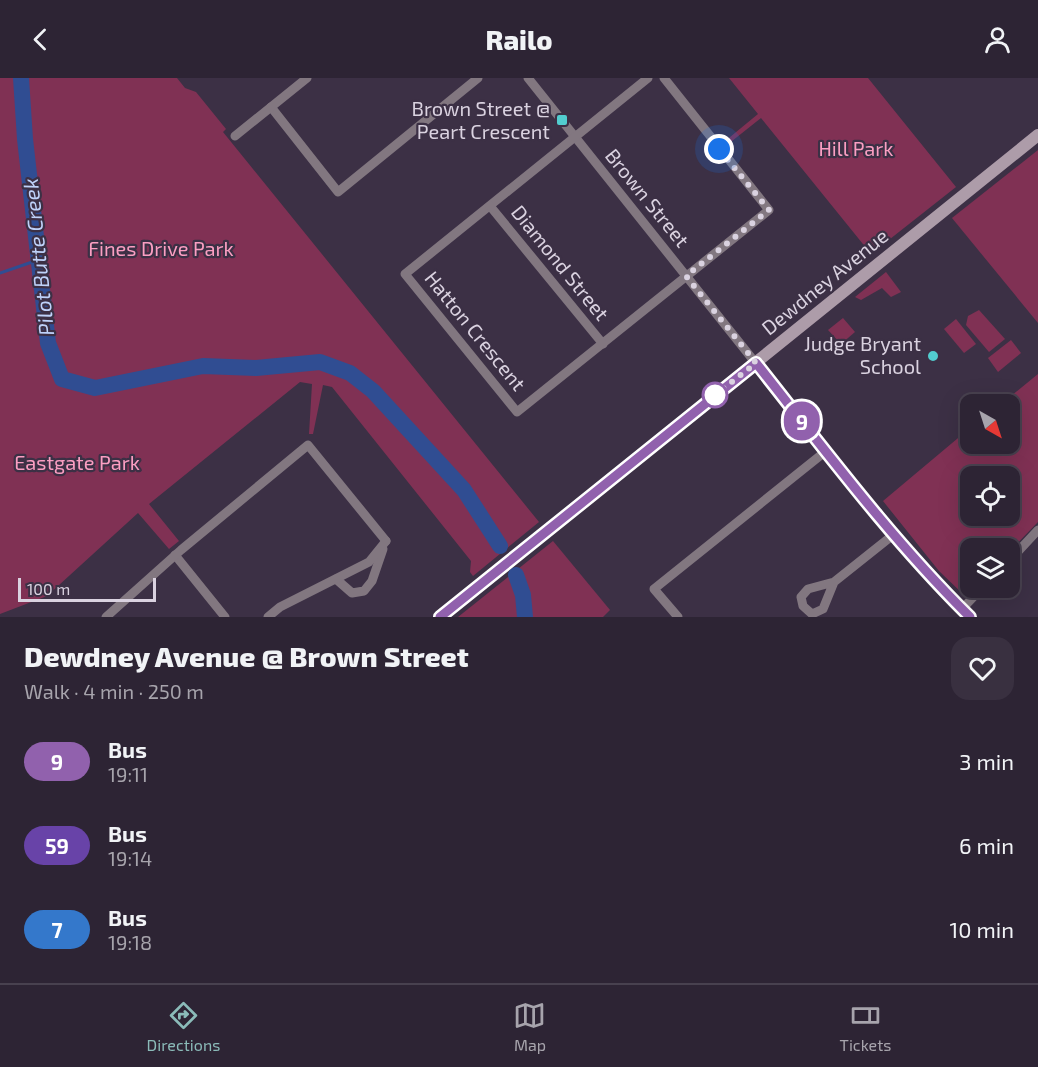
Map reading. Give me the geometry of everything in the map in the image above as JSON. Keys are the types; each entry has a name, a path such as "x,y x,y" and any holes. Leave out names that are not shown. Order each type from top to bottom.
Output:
{"street":[{"path":"234,136 308,78"},
{"path":"271,107 338,192 478,78"},
{"name":"Brown Street","path":"528,78 893,535 966,615"},
{"name":"Hatton Crescent","path":"648,78 405,274 517,412 769,210 664,78"},
{"name":"Dewdney Avenue","path":"440,617 1038,135"},
{"name":"Diamond Street","path":"490,206 603,344"},
{"path":"106,617 175,555 308,445 386,541"},
{"path":"678,617 654,589 826,451"},
{"path":"1020,549 1038,530"},
{"path":"834,582 893,535"},
{"path":"336,579 352,593 359,594 364,591 372,581 386,541"},
{"path":"268,617 280,607 369,561 386,541"},
{"path":"175,555 225,617"},
{"path":"966,615 976,598"}],"green space":[{"path":"0,78 177,78 185,88 196,92 226,129 223,132 539,522 473,576 470,572 471,561 332,387 323,385 313,434 309,434 312,384 300,382 149,504 179,541 169,549 138,513 47,596 0,614"},
{"name":"Hill Park","path":"729,78 868,78 956,187 871,254 761,118 727,145 724,142 758,114"},
{"path":"1038,150 1038,323 952,218"},
{"path":"886,272 901,292 891,297 882,288 861,300 855,297"},
{"path":"979,310 1005,339 989,352 966,325 968,316"},
{"path":"843,318 855,332 841,344 828,330"},
{"path":"956,319 976,344 964,353 944,329"},
{"path":"1011,340 1021,353 998,372 988,358"},
{"path":"1038,374 1038,522 1020,541 1020,538 960,538 960,591 939,571 883,501 960,436 960,454 1020,454 1020,394 1013,394"},
{"path":"553,541 610,610 603,617 458,617"}],"waterway":[{"name":"Pilot Butte Creek","path":"21,78 25,139 48,343 62,379 95,388 203,366 256,368 320,362 350,373 373,391 464,490 500,546"},
{"path":"0,273 38,260"},
{"name":"Pilot Butte Creek","path":"313,363 317,368"},
{"name":"Pilot Butte Creek","path":"516,575 523,595 525,617"}],"bus line":[{"name":"9","path":"440,617 756,363 893,535 929,577 970,617"}],"place":[{"name":"Brown Street @ Peart Crescent","path":"562,120"},
{"name":"Judge Bryant School","path":"933,356"}],"route":[{"path":"715,395 756,363 686,276 769,210 719,149"}],"park label":[{"name":"Fines Drive Park","path":"161,249"},
{"name":"Eastgate Park","path":"77,463"}]}
